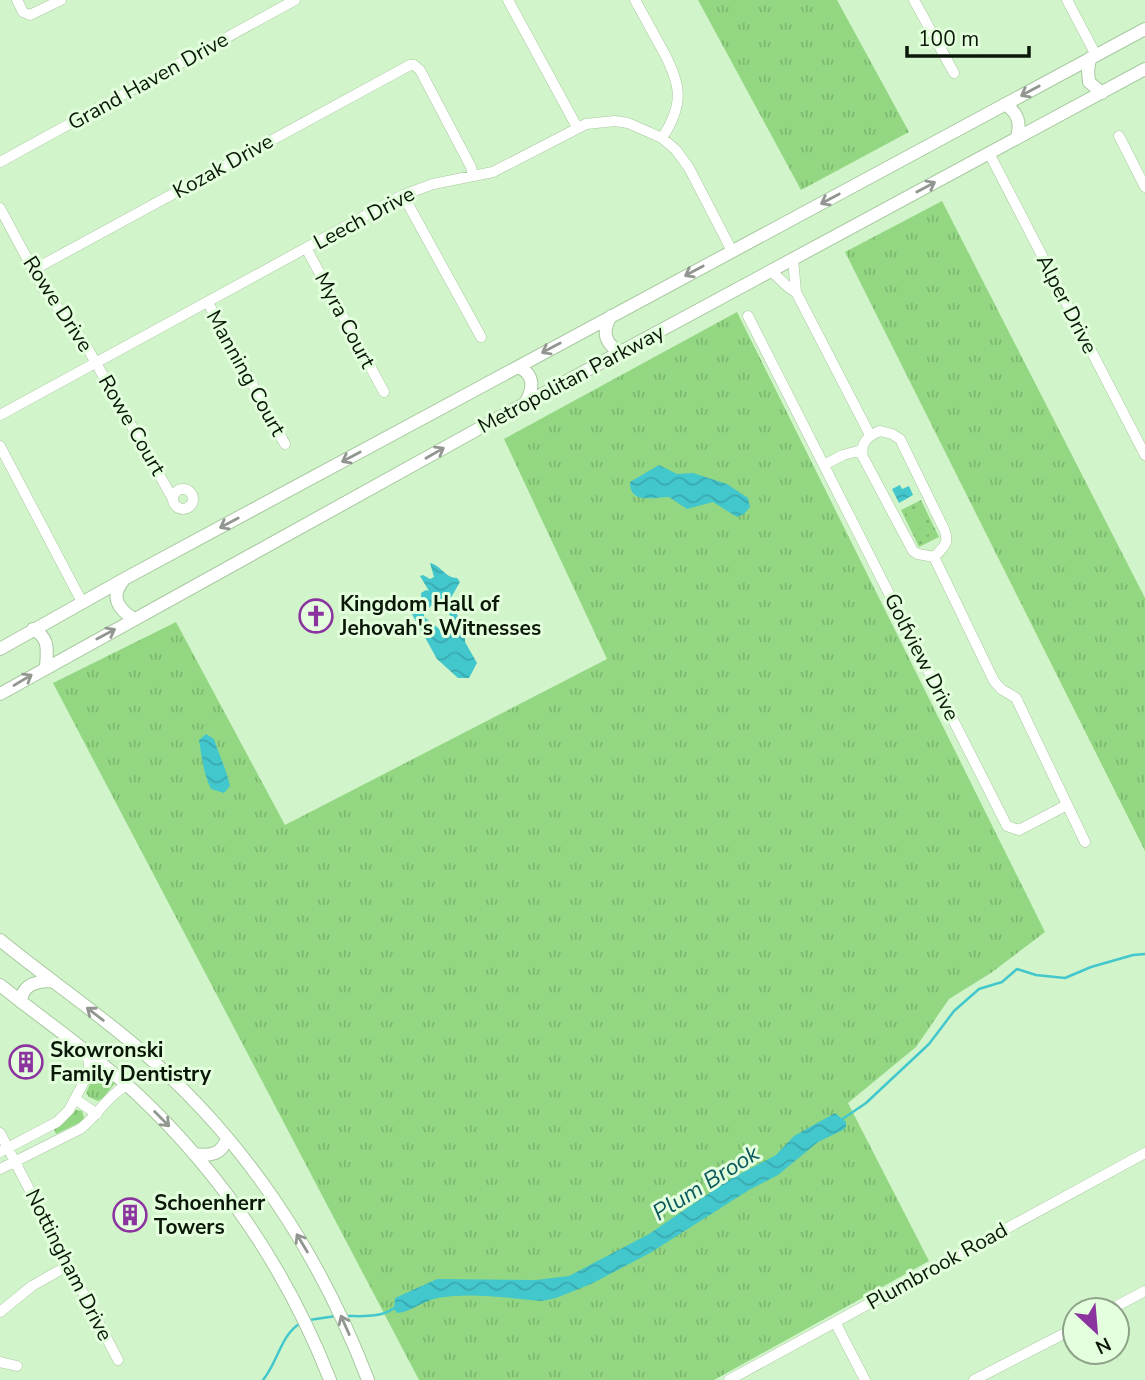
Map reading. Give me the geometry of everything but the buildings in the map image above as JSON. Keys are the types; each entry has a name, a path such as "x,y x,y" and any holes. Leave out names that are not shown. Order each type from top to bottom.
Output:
{"main road":[{"name":"Metropolitan Parkway","path":"0,649 126,578 1145,29"},
{"path":"1093,57 1088,71 1089,82 1102,93"},
{"name":"Metropolitan Parkway","path":"0,694 524,403 1145,69"},
{"path":"1005,104 1017,116 1017,137"},
{"path":"611,316 605,337 609,345 619,352"},
{"path":"518,366 528,373 532,384 524,403"},
{"path":"126,578 118,587 116,599 121,609 134,619"},
{"path":"33,629 43,636 47,643 46,667"},
{"path":"0,940 147,1055 228,1138 285,1215 335,1303 368,1380"},
{"path":"21,1002 23,992 30,985 52,981"},
{"path":"0,985 127,1085 194,1154 253,1231 303,1318 330,1380"},
{"path":"194,1154 215,1154 223,1148 228,1138"}],"street":[{"path":"17,0 28,15 61,0"},
{"path":"508,0 577,127"},
{"path":"635,0 673,70 678,85 676,111 662,138"},
{"path":"914,0 954,73"},
{"path":"1067,0 1093,57"},
{"name":"Grand Haven Drive","path":"0,162 290,1"},
{"name":"Kozak Drive","path":"33,270 406,66 414,65 420,70 471,167 473,176"},
{"name":"Leech Drive","path":"0,415 404,195 433,184 502,168 577,127 599,122 628,123 662,138 676,150 689,168 733,251"},
{"path":"1119,136 1145,187"},
{"name":"Alper Drive","path":"989,153 1145,455"},
{"path":"404,195 481,337"},
{"name":"Rowe Drive","path":"0,208 52,303 96,363"},
{"name":"Myra Court","path":"306,248 383,392"},
{"path":"793,259 796,292 870,435"},
{"path":"770,271 782,279 789,290 796,292"},
{"name":"Manning Court","path":"208,303 285,444"},
{"name":"Golfview Drive","path":"748,316 1007,826 1019,830 1067,805"},
{"name":"Rowe Court","path":"96,363 176,505 181,508 190,505 193,499 187,489 168,487"},
{"path":"880,431 892,434 900,439 904,446 948,538 946,545 934,557 918,555 913,551 886,502 862,450 870,435 880,431"},
{"path":"0,446 82,602"},
{"path":"824,465 843,455 862,450"},
{"name":"Rowe Court","path":"173,499 180,489"},
{"path":"934,557 994,681 1016,698 1085,842"},
{"path":"4,1149 61,1118 89,1072 86,1051"},
{"path":"0,1169 80,1129 97,1114 111,1096 127,1085"},
{"path":"75,1099 97,1114"},
{"path":"46,1128 53,1142"},
{"name":"Nottingham Drive","path":"0,1133 4,1149 15,1161 118,1360"},
{"name":"Plumbrook Road","path":"729,1380 1145,1153"},
{"path":"0,1312 32,1286 69,1265"},
{"path":"835,1322 865,1380"},
{"path":"974,1380 1061,1335"},
{"path":"0,1362 17,1366"}],"green space":[{"path":"698,0 837,0 909,132 801,190"},
{"path":"942,201 1145,598 1145,851 845,252"},
{"path":"737,312 1045,932 991,973 949,999 916,1047 848,1103 929,1261 714,1380 419,1380 53,683 176,622 285,825 607,659 504,439"},
{"path":"921,500 939,537 919,547 901,510"},
{"path":"918,507 931,533 919,539 906,513"},
{"path":"95,1066 115,1083 98,1101 86,1093"},
{"path":"76,1110 82,1111 83,1121 56,1134 54,1129"}],"water":[{"path":"659,465 677,474 693,473 727,484 748,498 750,507 737,517 713,502 687,509 669,497 644,498 634,494 630,482"},
{"path":"900,485 902,489 909,486 913,495 899,503 892,489"},
{"path":"430,563 460,582 449,601 465,628 465,642 477,663 469,678 458,678 437,659 412,614 421,599 421,593 429,591 420,576 430,579 434,577","holes":["433,592 436,592 460,629 459,634 443,632 424,617 424,613 432,605"]},
{"path":"206,734 214,739 227,775 230,786 224,793 211,789 206,777 199,740"},
{"path":"835,1113 846,1122 843,1130 818,1142 778,1175 749,1190 650,1253 591,1284 542,1301 463,1296 437,1298 397,1313 394,1309 395,1298 437,1279 536,1280 569,1276 649,1234 727,1181 776,1155 794,1136"}],"waterway":[{"name":"Plum Brook","path":"841,1120 866,1103 929,1044 954,1011 979,989 1002,982 1017,969 1036,975 1065,978 1091,967 1145,954"},
{"name":"Plum Brook","path":"347,1316 377,1315 394,1308"},
{"name":"Plum Brook","path":"309,1320 336,1316"},
{"name":"Plum Brook","path":"263,1380 287,1336 299,1324"}],"place":[{"name":"Kingdom Hall of Jehovah's Witnesses","path":"316,616"},
{"name":"Skowronski Family Dentistry","path":"26,1062"},
{"name":"Schoenherr Towers","path":"130,1215"}]}
